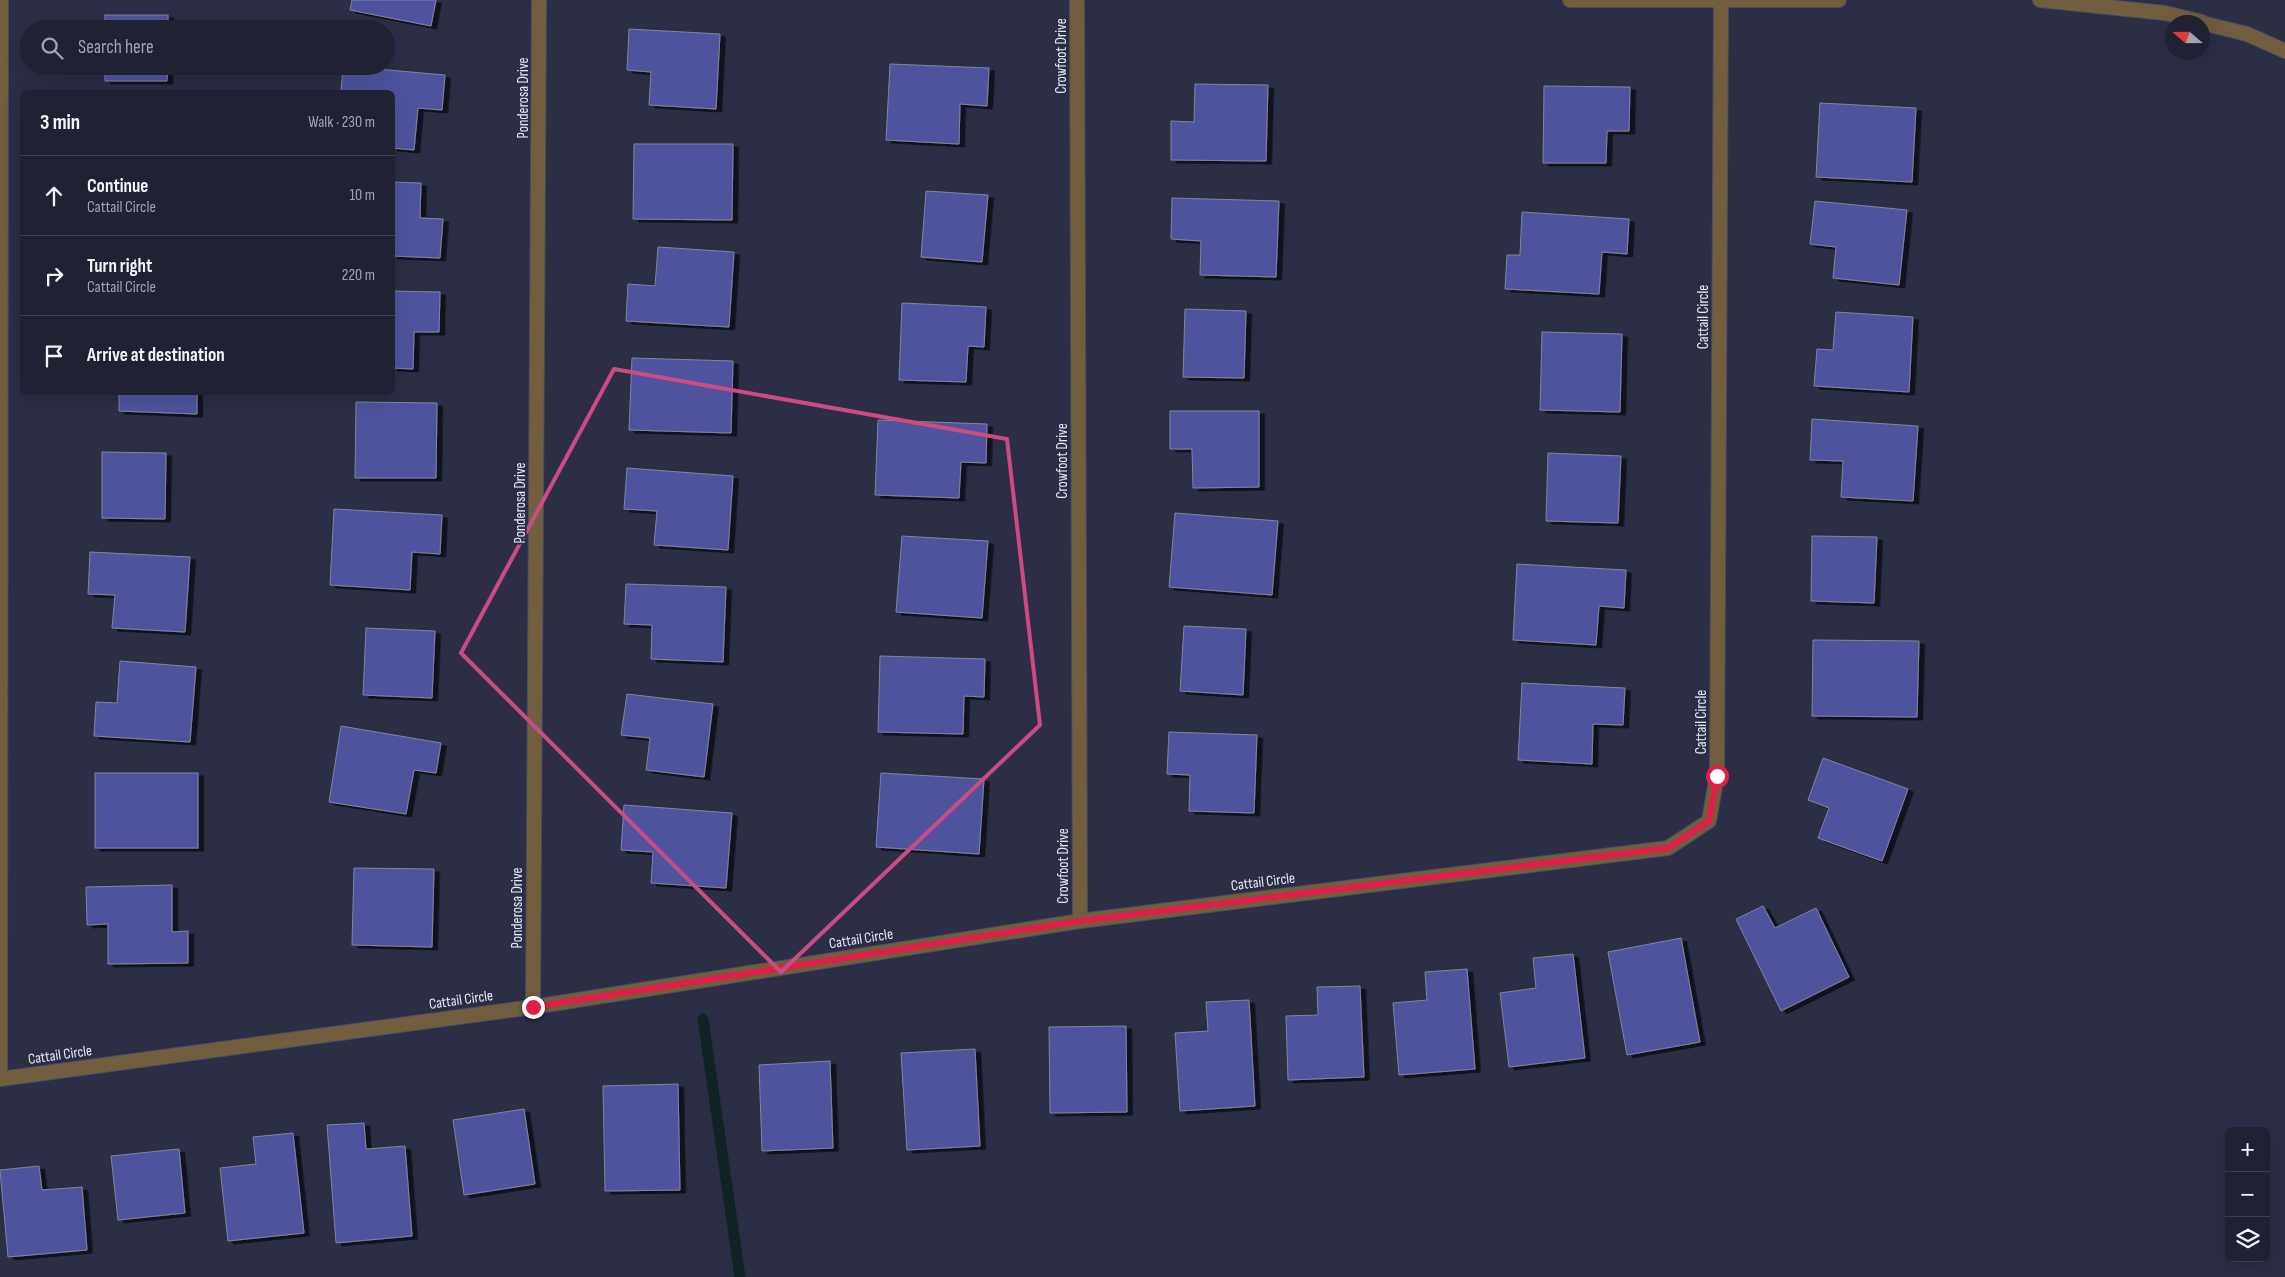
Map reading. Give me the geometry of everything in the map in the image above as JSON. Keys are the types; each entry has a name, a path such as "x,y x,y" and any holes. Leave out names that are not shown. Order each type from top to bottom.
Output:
{"street":[{"path":"0,1079 1,0"},
{"name":"Ponderosa Drive","path":"533,1007 540,0"},
{"name":"Crowfoot Drive","path":"1077,0 1080,921"},
{"path":"1570,0 1839,0"},
{"path":"2040,0 2172,15"},
{"name":"Cattail Circle","path":"0,1079 533,1007 1080,921 1668,848 1709,821 1717,776 1721,1"},
{"path":"2210,25 2247,34 2285,51"}],"highlighted area":[{"path":"614,369 1007,439 1040,725 781,972 461,653"}],"building":[{"path":"352,0 436,0 431,26 350,10"},
{"path":"105,15 168,15 168,20 105,20"},
{"path":"629,29 720,34 716,109 649,105 651,72 627,70"},
{"path":"890,64 989,68 987,106 960,104 959,144 886,140"},
{"path":"395,71 445,75 442,110 418,108 414,150 395,148 395,90 341,90 342,75 395,75"},
{"path":"105,75 167,75 167,81 105,81"},
{"path":"1195,84 1268,85 1266,161 1171,160 1171,121 1194,122"},
{"path":"1544,86 1630,87 1629,131 1607,131 1606,163 1543,163"},
{"path":"1820,103 1916,108 1912,182 1816,177"},
{"path":"634,144 733,144 732,220 633,219"},
{"path":"395,182 421,183 420,218 443,219 440,258 395,256"},
{"path":"926,191 988,195 982,262 921,257"},
{"path":"1172,198 1279,201 1276,277 1200,275 1201,241 1171,239"},
{"path":"1815,201 1907,210 1899,285 1833,278 1836,247 1810,244"},
{"path":"1522,212 1629,219 1627,254 1602,252 1599,294 1505,289 1507,255 1520,255"},
{"path":"658,247 734,252 729,327 626,321 628,284 655,286"},
{"path":"395,291 440,292 439,332 414,332 413,369 395,368"},
{"path":"902,303 986,307 984,347 968,346 966,382 899,380"},
{"path":"1185,309 1246,311 1244,378 1183,377"},
{"path":"1836,312 1913,317 1909,392 1814,386 1817,349 1833,350"},
{"path":"1542,332 1622,334 1620,412 1540,410"},
{"path":"632,358 733,361 731,433 629,430"},
{"path":"119,395 197,395 197,414 119,411"},
{"path":"356,402 437,403 436,478 355,478"},
{"path":"1170,411 1259,411 1259,487 1193,488 1192,449 1170,449"},
{"path":"1812,419 1918,426 1913,501 1841,497 1843,461 1810,460"},
{"path":"878,420 987,424 986,463 961,462 959,498 875,495"},
{"path":"102,452 166,453 165,519 102,518"},
{"path":"1548,453 1621,456 1618,523 1546,521"},
{"path":"627,468 733,476 728,550 654,545 657,511 624,509"},
{"path":"334,509 442,515 440,554 412,552 410,590 330,585"},
{"path":"1175,513 1278,521 1272,595 1169,587"},
{"path":"902,536 988,541 982,618 896,612"},
{"path":"1812,536 1877,537 1874,603 1811,601"},
{"path":"90,552 190,557 185,632 112,628 115,595 88,594"},
{"path":"1517,564 1626,570 1624,608 1599,606 1596,645 1513,640"},
{"path":"626,584 726,587 723,662 651,659 652,625 624,624"},
{"path":"1184,626 1246,629 1243,695 1180,691"},
{"path":"366,628 435,631 432,698 363,695"},
{"path":"1813,640 1919,641 1917,717 1812,716"},
{"path":"880,656 985,659 984,697 964,696 963,734 878,732"},
{"path":"120,661 196,667 190,742 94,736 96,702 117,703"},
{"path":"1522,683 1625,688 1623,725 1593,724 1592,764 1518,760"},
{"path":"627,694 713,704 704,777 646,770 650,738 621,735"},
{"path":"341,726 441,743 436,773 414,770 406,814 329,802"},
{"path":"1169,732 1257,735 1254,813 1189,811 1190,775 1167,774"},
{"path":"1823,758 1908,789 1882,861 1818,838 1829,808 1808,800"},
{"path":"95,773 198,773 198,848 95,848"},
{"path":"881,773 984,779 979,854 876,847"},
{"path":"624,805 732,813 726,888 651,883 653,852 621,850"},
{"path":"354,868 434,869 432,947 352,945"},
{"path":"172,885 172,932 188,931 188,963 108,964 108,924 87,925 86,887"},
{"path":"1763,906 1775,928 1816,908 1849,977 1781,1011 1736,919"},
{"path":"1681,938 1700,1042 1627,1055 1608,952"},
{"path":"1573,954 1585,1058 1509,1067 1500,993 1536,988 1533,958"},
{"path":"1467,969 1475,1069 1399,1075 1393,1003 1427,1000 1425,972"},
{"path":"1360,986 1364,1077 1288,1080 1286,1016 1318,1015 1317,987"},
{"path":"1249,1000 1255,1106 1180,1111 1175,1033 1208,1031 1206,1002"},
{"path":"1126,1026 1127,1112 1050,1113 1049,1027"},
{"path":"975,1049 980,1146 907,1150 901,1053"},
{"path":"830,1061 833,1148 762,1151 759,1065"},
{"path":"678,1084 680,1190 605,1191 603,1086"},
{"path":"524,1109 535,1184 464,1195 453,1120"},
{"path":"364,1123 366,1149 405,1146 412,1236 336,1243 327,1125"},
{"path":"293,1133 304,1233 228,1241 220,1168 256,1164 253,1137"},
{"path":"179,1149 185,1213 118,1220 111,1156"},
{"path":"39,1166 42,1190 82,1187 87,1250 8,1257 0,1170"}],"waterway":[{"path":"703,1019 740,1277"}],"route":[{"path":"533,1007 1080,921 1668,848 1709,821 1717,776"}]}
